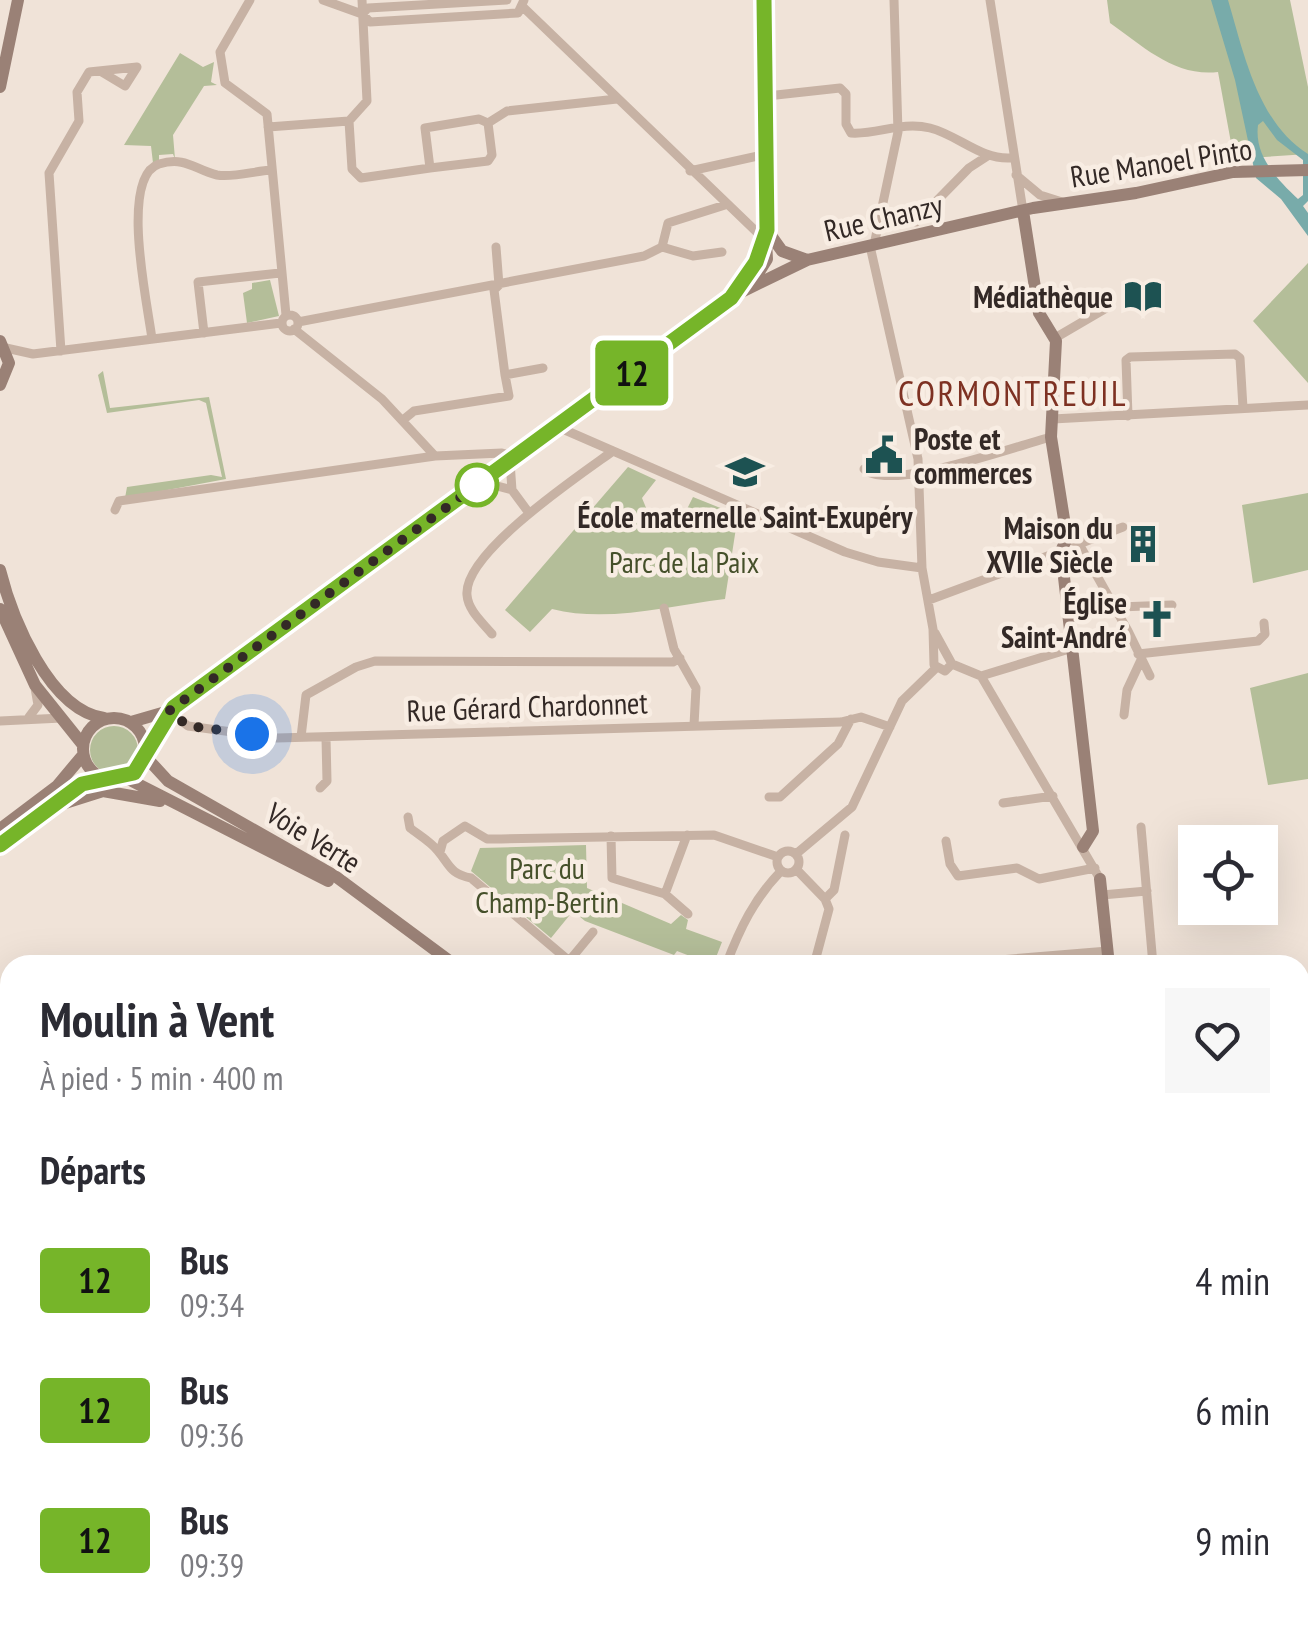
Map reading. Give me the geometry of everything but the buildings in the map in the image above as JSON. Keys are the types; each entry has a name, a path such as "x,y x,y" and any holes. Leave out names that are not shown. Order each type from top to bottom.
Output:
{"main road":[{"path":"0,34 10,0"},
{"path":"0,88 18,0"},
{"path":"0,845 69,790 101,777 126,778 165,717 769,270 764,0"},
{"name":"Rue Manoel Pinto","path":"1023,211 1251,170 1304,170"},
{"path":"1023,211 1039,313 1055,338 1051,437 1069,544 1072,647 1093,831 1084,847"},
{"name":"Rue Chanzy","path":"769,270 1023,211"},
{"path":"767,232 782,252 797,263"},
{"path":"744,287 767,232"},
{"path":"0,384 8,371 3,344"},
{"path":"0,570 17,621 54,684 81,712 131,722 165,717"},
{"path":"0,608 35,685 63,718 101,777"},
{"path":"0,829 57,786 83,750 90,728 106,718"},
{"path":"131,722 145,750"},
{"name":"Voie Verte","path":"145,750 168,781 320,867 441,955"},
{"name":"Voie Verte","path":"126,778 333,884 432,955"},
{"path":"43,810 103,791 168,799"},
{"path":"1098,873 1108,955"}],"street":[{"path":"250,0 220,52 225,83 233,93 260,106 268,127 284,319"},
{"path":"323,0 362,14 370,22 512,13 524,2 725,205 767,232"},
{"path":"268,127 349,121 367,101 362,0"},
{"path":"362,14 368,8 385,6 494,0 507,0 512,13"},
{"path":"490,14 494,0"},
{"path":"894,0 898,125 872,245 920,474 922,568 938,659 945,671 952,664"},
{"path":"990,0 1023,211"},
{"path":"384,22 385,6"},
{"path":"62,351 49,174 78,121 77,92 89,72 100,71"},
{"path":"767,96 840,88 846,94 846,124 851,133 898,125 930,128 989,155 1012,158"},
{"path":"488,123 507,111 617,99"},
{"path":"430,168 426,128 483,119 488,123"},
{"path":"349,121 352,169 361,178 488,161 488,123"},
{"path":"690,171 767,154"},
{"path":"916,222 969,168 989,155"},
{"path":"152,340 136,200 150,170 158,164 192,162 216,175 271,170"},
{"path":"1016,175 1040,195 1064,203"},
{"path":"662,248 668,223 725,205"},
{"path":"403,420 414,412 509,396 494,290 498,286 496,247"},
{"path":"296,326 644,256 662,248 693,256 722,252"},
{"path":"204,333 198,282 280,273"},
{"path":"1055,338 1108,306"},
{"path":"3,344 32,354 204,333 294,315 296,326 382,398 435,456"},
{"path":"8,371 32,354"},
{"path":"1128,416 1126,360 1146,356 1235,354 1240,358 1243,408"},
{"path":"505,375 543,368"},
{"path":"1053,419 1308,405"},
{"path":"558,427 844,552 922,568"},
{"path":"864,469 880,479 920,474 1051,437"},
{"path":"492,634 470,607 466,592 470,579 511,526 613,451"},
{"path":"115,510 119,501 168,491 435,456 502,453 513,459 512,490 529,514"},
{"path":"482,482 512,490"},
{"path":"928,600 1069,544 1123,527"},
{"path":"1069,544 1119,608 1150,676"},
{"path":"1119,608 1172,605"},
{"path":"664,608 680,658 696,688 694,725"},
{"path":"1139,657 1258,641 1264,634 1264,623"},
{"path":"981,676 1128,631"},
{"path":"18,652 36,692 38,705 29,717"},
{"path":"816,955 828,909 825,899 796,870 796,854 852,807 902,701 938,659 951,656 952,664"},
{"path":"1124,715 1127,690 1139,657"},
{"path":"302,737 306,695 375,661 673,662 680,658"},
{"path":"946,841 950,864 958,876 1017,868 1040,879 1098,873 981,676 952,664"},
{"name":"Rue Gérard Chardonnet","path":"165,717 188,726 326,738 861,717 890,727"},
{"path":"0,721 63,718"},
{"path":"770,797 780,797 838,744 851,720"},
{"path":"326,738 327,774"},
{"path":"1004,803 1053,796"},
{"path":"408,817 410,828 440,852 445,865 458,876 471,878 562,955"},
{"path":"440,852 443,841 465,826 487,838 501,840 725,837 778,857"},
{"path":"1142,827 1151,955"},
{"path":"665,894 687,835"},
{"path":"825,899 834,890 845,835"},
{"path":"610,836 612,878 665,894 688,914"},
{"path":"778,857 786,851 796,854"},
{"path":"778,857 781,870"},
{"path":"730,955 745,918 764,888 781,870 796,870"},
{"path":"1102,895 1147,891"},
{"path":"576,955 592,932"}],"green space":[{"path":"1107,0 1290,0 1308,87 1308,154 1234,159 1218,72 1188,70 1148,50 1110,23"},
{"path":"180,53 203,67 214,62 211,82 217,85 204,86 173,135 175,159 173,154 159,155 159,162 153,163 151,146 124,145"},
{"path":"1308,263 1308,383 1253,321"},
{"path":"270,280 279,316 247,323 243,293 252,289 252,283"},
{"path":"103,371 110,408 209,397 226,479 125,498 127,487 211,475 222,477 206,403 199,400 107,413 98,375"},
{"name":"Parc de la Paix","path":"628,467 656,480 642,498 654,527 683,517 693,497 738,515 725,599 616,614 552,609 530,632 505,610"},
{"path":"1308,493 1308,570 1253,583 1242,505"},
{"path":"1308,673 1308,779 1268,785 1250,688"},
{"path":"114,726 131,733 138,750 131,767 114,774 97,767 90,750 97,733"},
{"name":"Parc du Champ-Bertin","path":"586,845 587,888 671,924 681,915 688,920 686,929 722,942 717,955 677,951 674,955 585,921 573,911 551,938 471,871 480,848"}],"water":[{"path":"1211,0 1228,0 1247,64 1265,106 1291,141 1308,154 1308,201 1303,206 1308,213 1308,236 1281,199 1256,178 1235,80","holes":["1263,121 1277,140 1303,160 1303,195 1298,199 1263,157 1258,125"]}],"bus line":[{"name":"12","path":"0,845 69,790 92,778 118,780 134,773 174,707 731,298 766,241 764,0"}],"place":[{"name":"Médiathèque","path":"1143,296"},
{"name":"Poste et commerces","path":"884,455"},
{"name":"École maternelle Saint-Exupéry","path":"745,472"},
{"name":"Maison du XVIIe Siècle","path":"1143,544"},
{"name":"Église Saint-André","path":"1157,619"}],"district":[{"name":"CORMONTREUIL","path":"1013,393"}],"route":[{"path":"252,734 188,726 169,711 477,485"}]}
